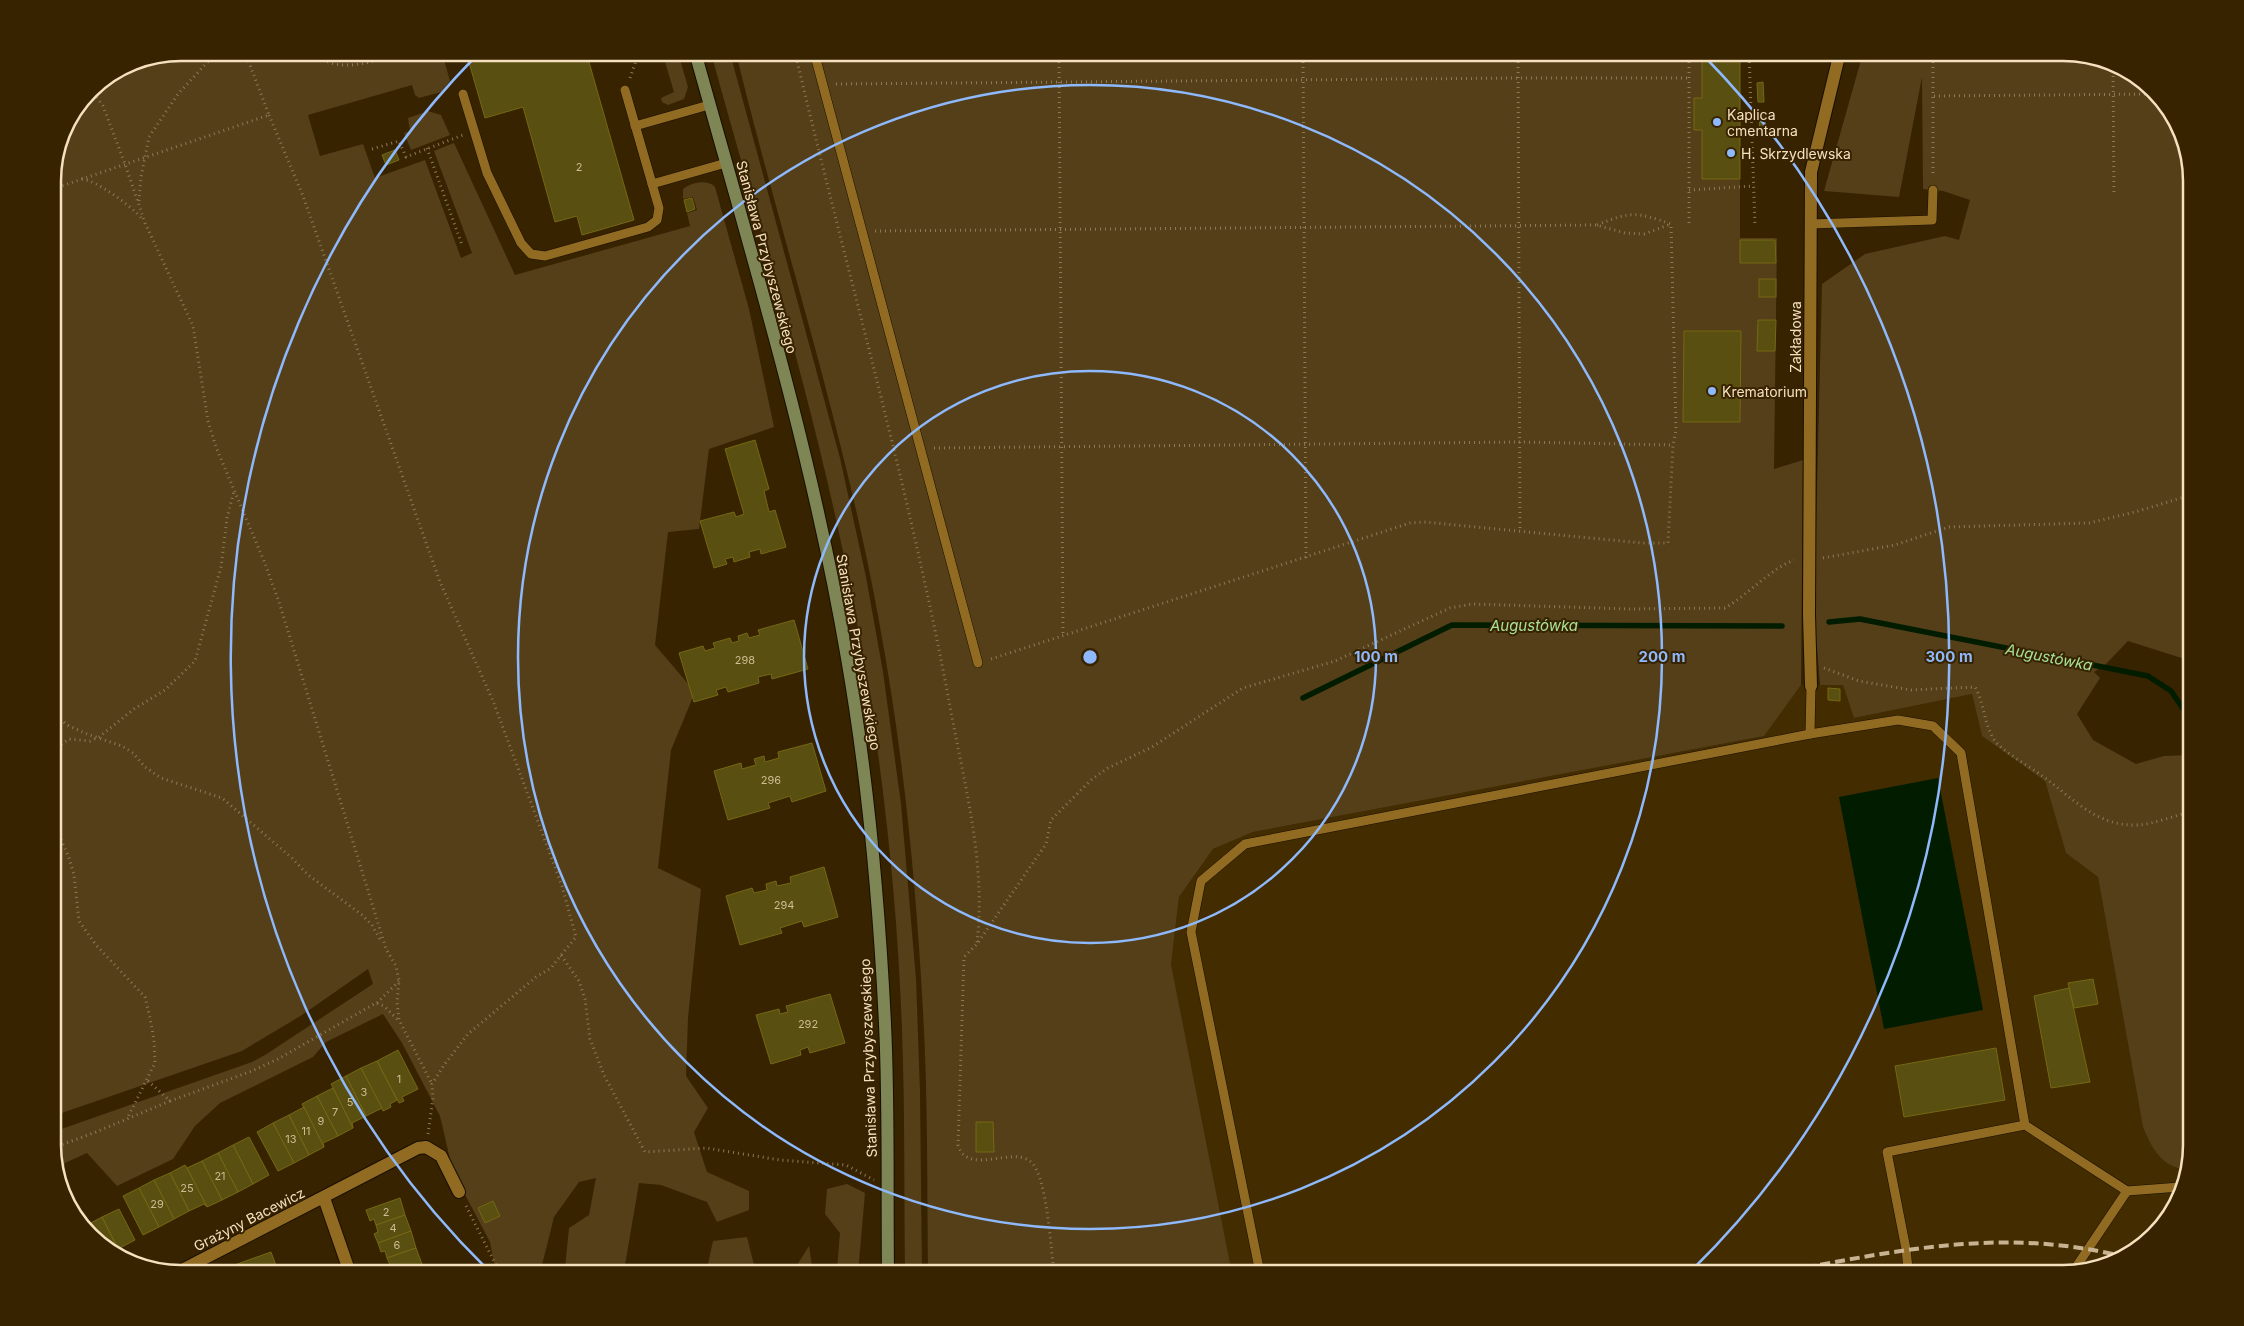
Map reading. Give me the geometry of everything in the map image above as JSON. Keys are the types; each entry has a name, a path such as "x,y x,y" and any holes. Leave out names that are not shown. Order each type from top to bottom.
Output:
{"street":[{"name":"Stanisława Przybyszewskiego","path":"698,61 802,443 827,551 847,657 868,805 877,905 885,1026 888,1265"},
{"name":"Zakładowa","path":"1811,686 1811,172 1838,61"},
{"path":"426,1147 441,1156 459,1192"},
{"name":"Grażyny Bacewicz","path":"197,1265 418,1148 426,1147"},
{"name":"Grażyny Bacewicz","path":"324,1198 347,1265"}],"lane":[{"path":"817,61 978,662"},
{"path":"463,94 487,173 521,243 531,254 538,256 554,254 653,224 657,220 659,214 652,184 626,90"},
{"path":"635,126 710,105"},
{"path":"652,184 726,163"},
{"path":"1810,224 1932,220 1933,190"},
{"path":"1810,734 1811,686"},
{"path":"1258,1265 1191,932 1201,881 1245,844 1810,734 1898,720 1934,726 1961,753 2025,1125"},
{"path":"1908,1265 1887,1152 2025,1125 2127,1191 2175,1187"},
{"path":"2078,1264 2127,1191"}],"path":[{"path":"140,207 140,182 146,157 148,136 159,118 178,94 208,61"},
{"path":"248,61 269,116 303,196 440,582 493,701 562,886 576,937 551,968 536,977 468,1034 432,1084"},
{"path":"329,61 343,66 374,61"},
{"path":"626,90 637,61"},
{"path":"797,61 827,189 912,520 943,661 970,806 976,854 980,893 977,944"},
{"path":"1059,61 1063,636"},
{"path":"1303,61 1306,558"},
{"path":"1518,61 1520,531"},
{"path":"1688,61 1689,225"},
{"path":"1749,61 1755,226"},
{"path":"1933,61 1933,190"},
{"path":"2113,72 2114,196"},
{"path":"823,84 1688,78"},
{"path":"1934,96 2146,94"},
{"path":"96,96 103,106 145,223 193,326 208,421 216,447 264,560 296,656 386,949"},
{"path":"62,186 269,116"},
{"path":"372,149 399,141 406,156 473,131"},
{"path":"427,148 462,245"},
{"path":"80,179 89,180 104,188 136,211 145,223"},
{"path":"1689,190 1754,186"},
{"path":"1596,225 1623,214 1646,215 1671,224"},
{"path":"862,231 1596,225 1625,233 1644,234 1671,224"},
{"path":"978,662 1410,523 1424,522 1642,543 1668,543 1673,445 1676,430 1671,224"},
{"path":"921,448 1520,442 1673,445"},
{"path":"62,744 69,739 90,741 99,737 134,709 166,690 195,661 221,567 227,518 234,490"},
{"path":"1053,1265 1042,1184 1033,1164 1029,1160 1006,1157 968,1159 960,1153 958,1145 964,957 977,944 1046,844 1051,820 1092,779 1108,768 1152,747 1243,688 1335,661 1450,608 1472,604 1629,609 1725,608 1793,560 1834,557 1856,551 1887,547 1949,527 2088,524 2136,512 2182,497"},
{"path":"1810,660 1837,674 1859,681 1911,690 1975,688 1980,695 1985,722 1996,743 2046,778 2068,798 2103,820 2138,825 2183,814"},
{"path":"62,720 67,725 87,734 122,746 133,753 145,767 161,778 222,798 292,858 307,874 362,915 372,925 396,966 399,980 397,1002 399,1020"},
{"path":"62,842 74,875 79,921 96,945 145,997 150,1018 155,1048 155,1063 127,1119"},
{"path":"561,955 579,981 584,999 590,1039 604,1075 645,1152 706,1148 780,1160 846,1165 887,1187"},
{"path":"62,1144 170,1101 252,1071 278,1059 376,1003 399,980"},
{"path":"376,1003 384,1006 399,1020 432,1084 433,1098 426,1147"},
{"path":"147,1080 170,1101"},
{"path":"459,1192 496,1265"}],"shaded area":[{"path":"182,61 444,61 450,81 441,92 419,98 415,95 412,85 308,115 320,156 363,144 375,178 425,160 461,258 472,253 434,151 454,143 515,275 690,226 687,213 697,210 693,197 683,199 683,189 700,182 708,183 715,187 749,309 774,427 709,449 699,529 668,532 655,645 695,692 671,750 658,868 701,889 688,1018 686,1076 708,1108 694,1132 707,1172 749,1191 749,1210 717,1222 707,1202 661,1185 639,1183 625,1265 565,1265 569,1228 589,1215 596,1178 579,1182 554,1217 542,1265 494,1265 490,1242 453,1172 440,1116 402,1043 383,1014 326,1042 313,1057 220,1103 195,1126 173,1159 117,1186 87,1153 65,1163 64,1170 62,1129 252,1062 373,984 368,969 302,1015 242,1051 62,1113 62,166 65,150 74,128 96,96 128,74 150,65"},
{"path":"680,61 688,87 684,99 668,105 662,102 661,98 674,92 665,62"},
{"path":"713,61 732,61 840,458 866,577 883,672 901,804 916,979 920,1092 922,1265 905,1265 903,1060 900,977 886,815 863,655 839,532 823,463 769,258"},
{"path":"738,61 1740,61 1740,238 1777,238 1774,469 1803,460 1801,685 1764,736 1253,832 1213,849 1179,897 1171,964 1230,1265 928,1265 926,1077 923,1011 912,864 895,718 865,549 848,477 831,406"},
{"path":"1861,61 2062,61 2094,65 2123,77 2148,96 2167,121 2174,136 2179,150 2182,174 2182,658 2128,641 2106,664 2094,672 2100,678 2077,714 2093,740 2136,764 2164,756 2183,755 2183,1144 2180,1169 2163,1160 2154,1149 2143,1127 2098,877 2066,853 2045,781 1982,736 1972,694 1854,718 1843,685 1820,685 1814,611 1822,284 1865,254 1945,236 1959,240 1970,200 1943,191 1923,189 1922,77 1899,197 1824,191"},
{"path":"428,111 441,115 450,135 411,150 404,133 410,131 408,118"},
{"path":"1801,685 1843,685 1854,718 1972,694 1982,736 2045,781 2066,853 2098,877 2143,1127 2176,1168 2180,1169 2167,1205 2148,1230 2123,1249 2108,1256 2094,1261 2062,1265 1230,1265 1171,964 1179,897 1213,849 1253,832 1763,736"},
{"path":"1938,778 1983,1010 1884,1029 1839,797"},
{"path":"847,1184 865,1193 859,1265 837,1265 840,1233 825,1214 827,1189"},
{"path":"747,1237 754,1265 708,1265 713,1241"},
{"path":"809,1246 812,1265 797,1265"}],"building":[{"path":"469,61 592,61 589,62 634,220 582,235 577,216 555,222 523,107 485,118"},
{"name":"Kaplica cmentarna","path":"1702,61 1740,61 1740,179 1702,179 1702,130 1694,130 1694,98 1702,98"},
{"path":"1763,82 1764,102 1758,102 1757,83"},
{"path":"1759,116 1765,116 1766,135 1760,136"},
{"path":"395,150 399,160 386,165 382,155"},
{"path":"692,198 695,209 687,212 684,200"},
{"path":"1740,240 1775,240 1776,263 1740,263"},
{"path":"1759,279 1776,279 1776,297 1759,297"},
{"path":"1758,320 1776,320 1775,351 1757,351"},
{"name":"Krematorium","path":"1684,331 1741,331 1740,422 1683,422"},
{"path":"755,440 769,489 764,491 769,512 775,510 786,547 761,554 760,549 749,552 750,557 734,562 733,557 725,559 727,564 714,568 700,521 734,512 736,517 744,514 725,449"},
{"path":"794,620 808,669 772,679 771,674 758,677 759,683 728,692 726,687 716,690 718,695 694,702 679,653 703,646 705,651 715,648 713,643 730,638 732,643 739,641 738,636 747,633 749,638 760,635 758,630"},
{"path":"1828,688 1840,689 1840,701 1828,700"},
{"path":"812,743 826,791 792,802 790,796 768,803 770,808 728,820 714,771 741,763 742,769 756,765 754,759 764,756 765,762 779,758 778,752"},
{"path":"824,867 838,917 804,927 802,921 780,928 782,933 740,945 726,896 752,888 754,893 767,890 766,884 776,881 777,886 791,883 790,877"},
{"path":"2093,979 2098,1004 2074,1008 2068,983"},
{"path":"2069,988 2090,1082 2051,1088 2034,996"},
{"path":"830,994 845,1043 810,1053 808,1047 800,1050 801,1055 771,1064 756,1015 779,1009 780,1014 788,1012 786,1006"},
{"path":"1996,1048 2005,1100 1904,1117 1895,1066"},
{"path":"398,1050 418,1089 402,1097 404,1101 399,1103 377,1061"},
{"path":"377,1061 397,1100 390,1104 391,1107 383,1111 361,1068"},
{"path":"361,1068 382,1108 366,1116 346,1076"},
{"path":"346,1076 366,1116 352,1123 353,1128 331,1084"},
{"path":"333,1088 353,1128 338,1136 317,1096"},
{"path":"317,1096 338,1136 323,1143 324,1147 302,1104"},
{"path":"304,1107 324,1147 309,1155 289,1115"},
{"path":"289,1115 309,1155 294,1163 273,1123"},
{"path":"976,1122 993,1122 994,1152 976,1152"},
{"path":"273,1123 294,1163 278,1171 257,1132"},
{"path":"249,1137 269,1175 253,1184 233,1145"},
{"path":"233,1145 253,1184 238,1192 218,1153"},
{"path":"218,1153 238,1192 222,1200 202,1161"},
{"path":"202,1161 222,1200 207,1207 187,1168"},
{"path":"185,1165 207,1207 204,1204 189,1211 170,1173"},
{"path":"170,1173 189,1211 174,1219 154,1180"},
{"path":"154,1180 174,1219 159,1227 139,1188"},
{"path":"139,1188 159,1227 143,1235 123,1196"},
{"path":"400,1198 405,1215 376,1225 374,1219 370,1221 366,1210"},
{"path":"493,1201 500,1216 485,1223 478,1208"},
{"path":"119,1209 135,1240 120,1248 116,1246 102,1217"},
{"path":"405,1215 411,1231 378,1243 374,1234 378,1232 376,1225"},
{"path":"102,1217 116,1246 96,1230 90,1223"},
{"path":"411,1231 416,1248 387,1258 385,1251 381,1252 378,1243"},
{"path":"416,1248 422,1264 390,1265 387,1258"},
{"path":"271,1252 276,1265 235,1265"}],"waterway":[{"name":"Augustówka","path":"1829,622 1860,619 2148,676 2171,691 2183,708"},
{"name":"Augustówka","path":"1303,698 1452,625 1782,626"}],"railway":[{"path":"1820,1265 1907,1250 1993,1243 2036,1243 2080,1248 2112,1254"}],"place":[{"name":"Kaplica cmentarna","path":"1717,122"},
{"name":"H. Skrzydlewska","path":"1731,153"},
{"name":"Krematorium","path":"1712,391"}]}
